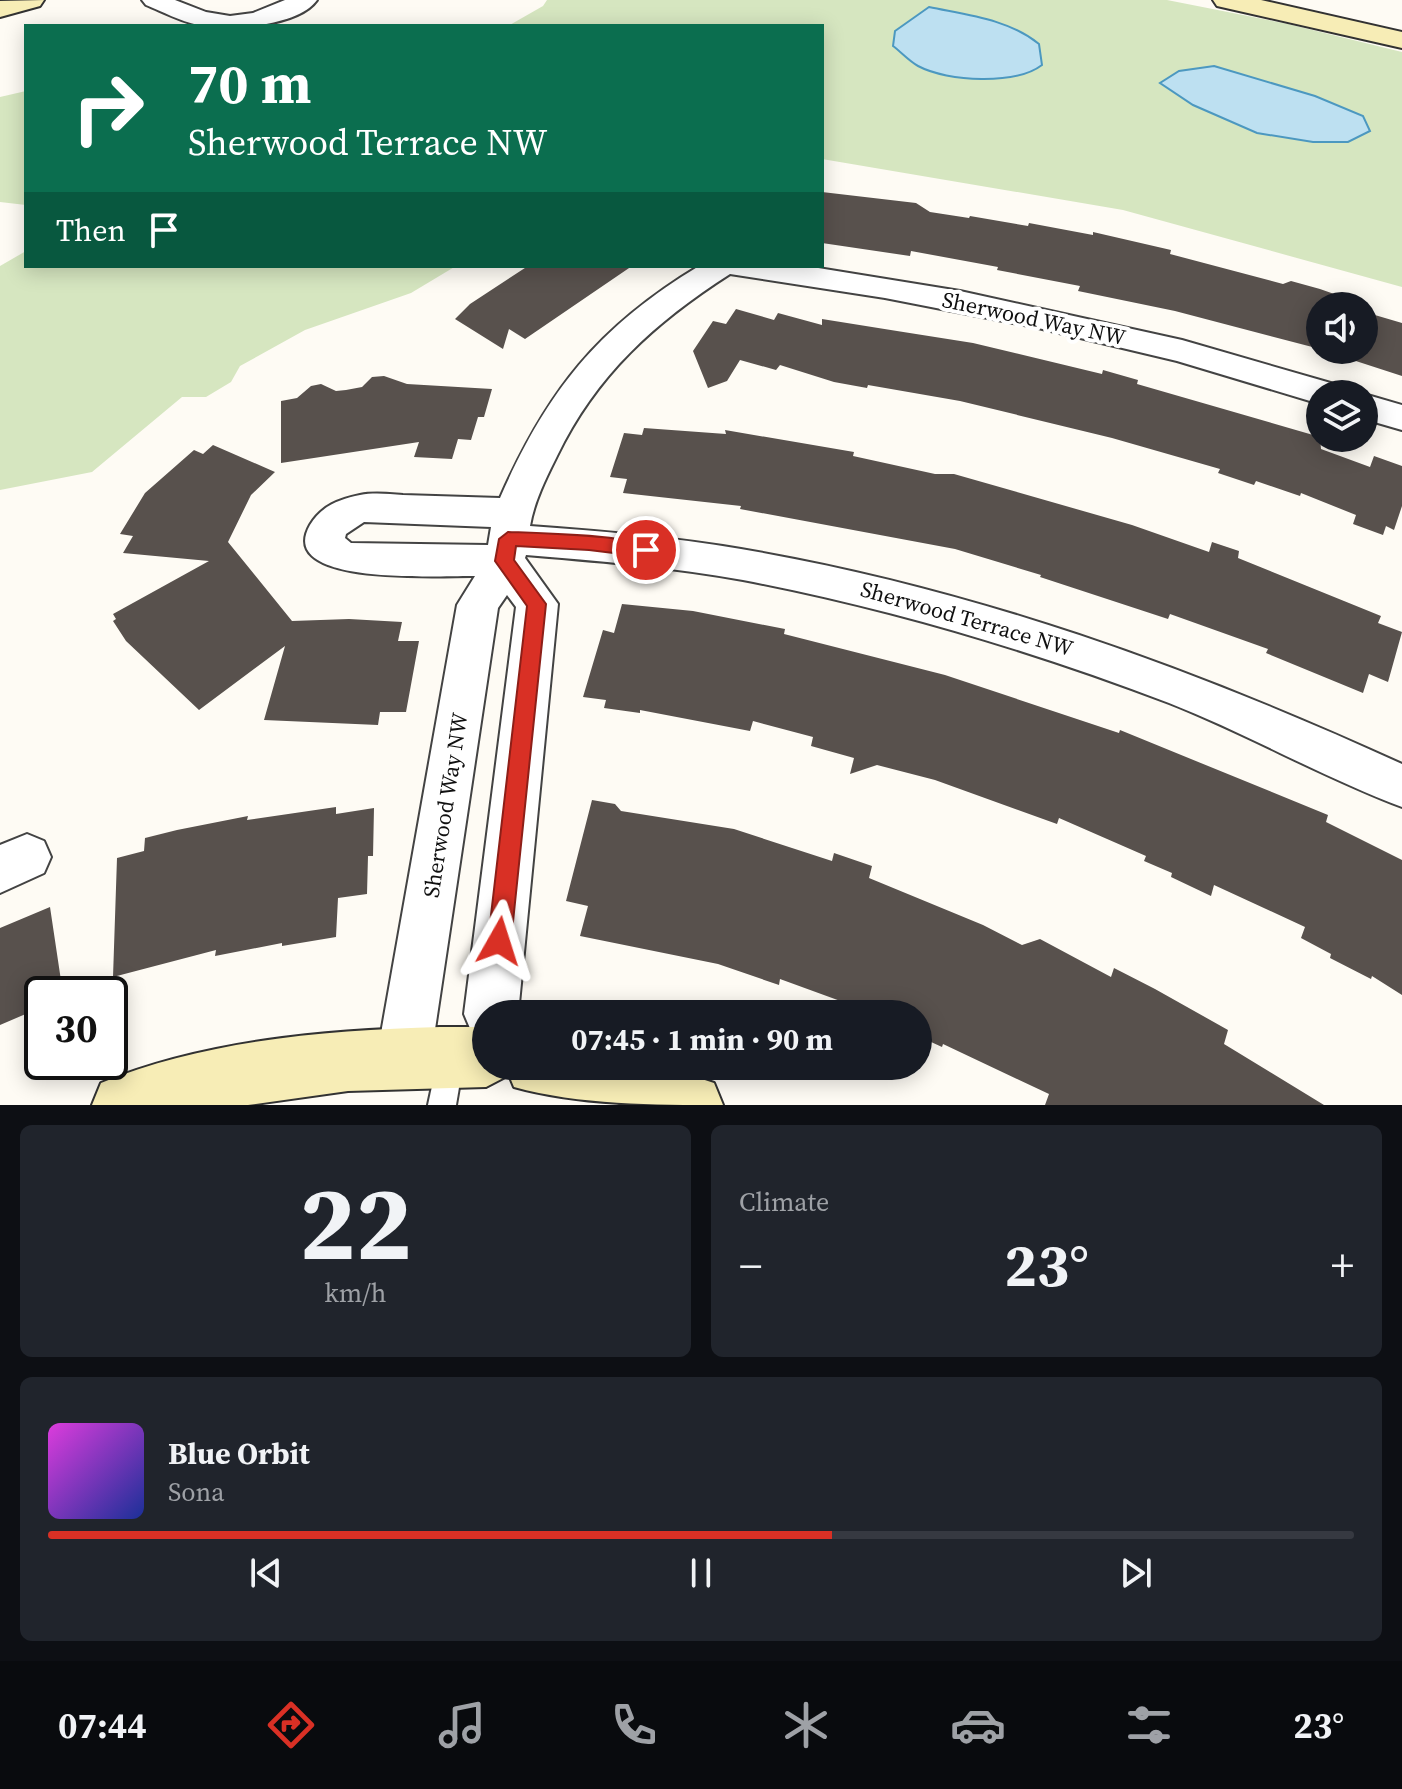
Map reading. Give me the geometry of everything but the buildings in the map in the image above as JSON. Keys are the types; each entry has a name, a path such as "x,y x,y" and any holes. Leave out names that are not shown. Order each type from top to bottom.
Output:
{"street":[{"path":"0,9 31,0"},
{"path":"154,0 204,21 221,24"},
{"path":"241,24 268,18 305,0"},
{"path":"1226,0 1402,40"},
{"name":"Sherwood Way NW","path":"445,1068 478,605 508,538 550,427 602,356 648,312 718,268"},
{"name":"Sherwood Way NW","path":"750,268 873,284 1029,315 1188,353 1306,388"},
{"path":"1378,410 1402,418"},
{"path":"493,1000 537,604 508,538"},
{"name":"Sherwood Terrace NW","path":"508,538 589,543 732,562 920,602 1017,629 1117,663 1221,703 1402,786"},
{"path":"123,1105 219,1079 281,1067 445,1068"},
{"path":"600,1080 692,1105"}],"green space":[{"path":"547,0 1167,0 1288,24 1402,52 1402,287 1123,210 824,159 824,24 512,24 543,6"},
{"path":"24,91 24,205 0,202 0,97"},
{"path":"24,252 24,268 453,268 411,293 305,330 240,366 231,382 206,397 182,397 92,472 0,490 0,266"}],"water":[{"path":"929,7 987,19 1014,29 1039,44 1042,65 1016,76 982,79 946,75 918,66 893,46 895,31"},
{"path":"1214,66 1315,96 1363,116 1370,131 1348,142 1313,142 1257,133 1193,105 1160,83 1179,71"}],"route":[{"path":"499,941 537,604 504,561 508,539 589,543 646,550"}]}
